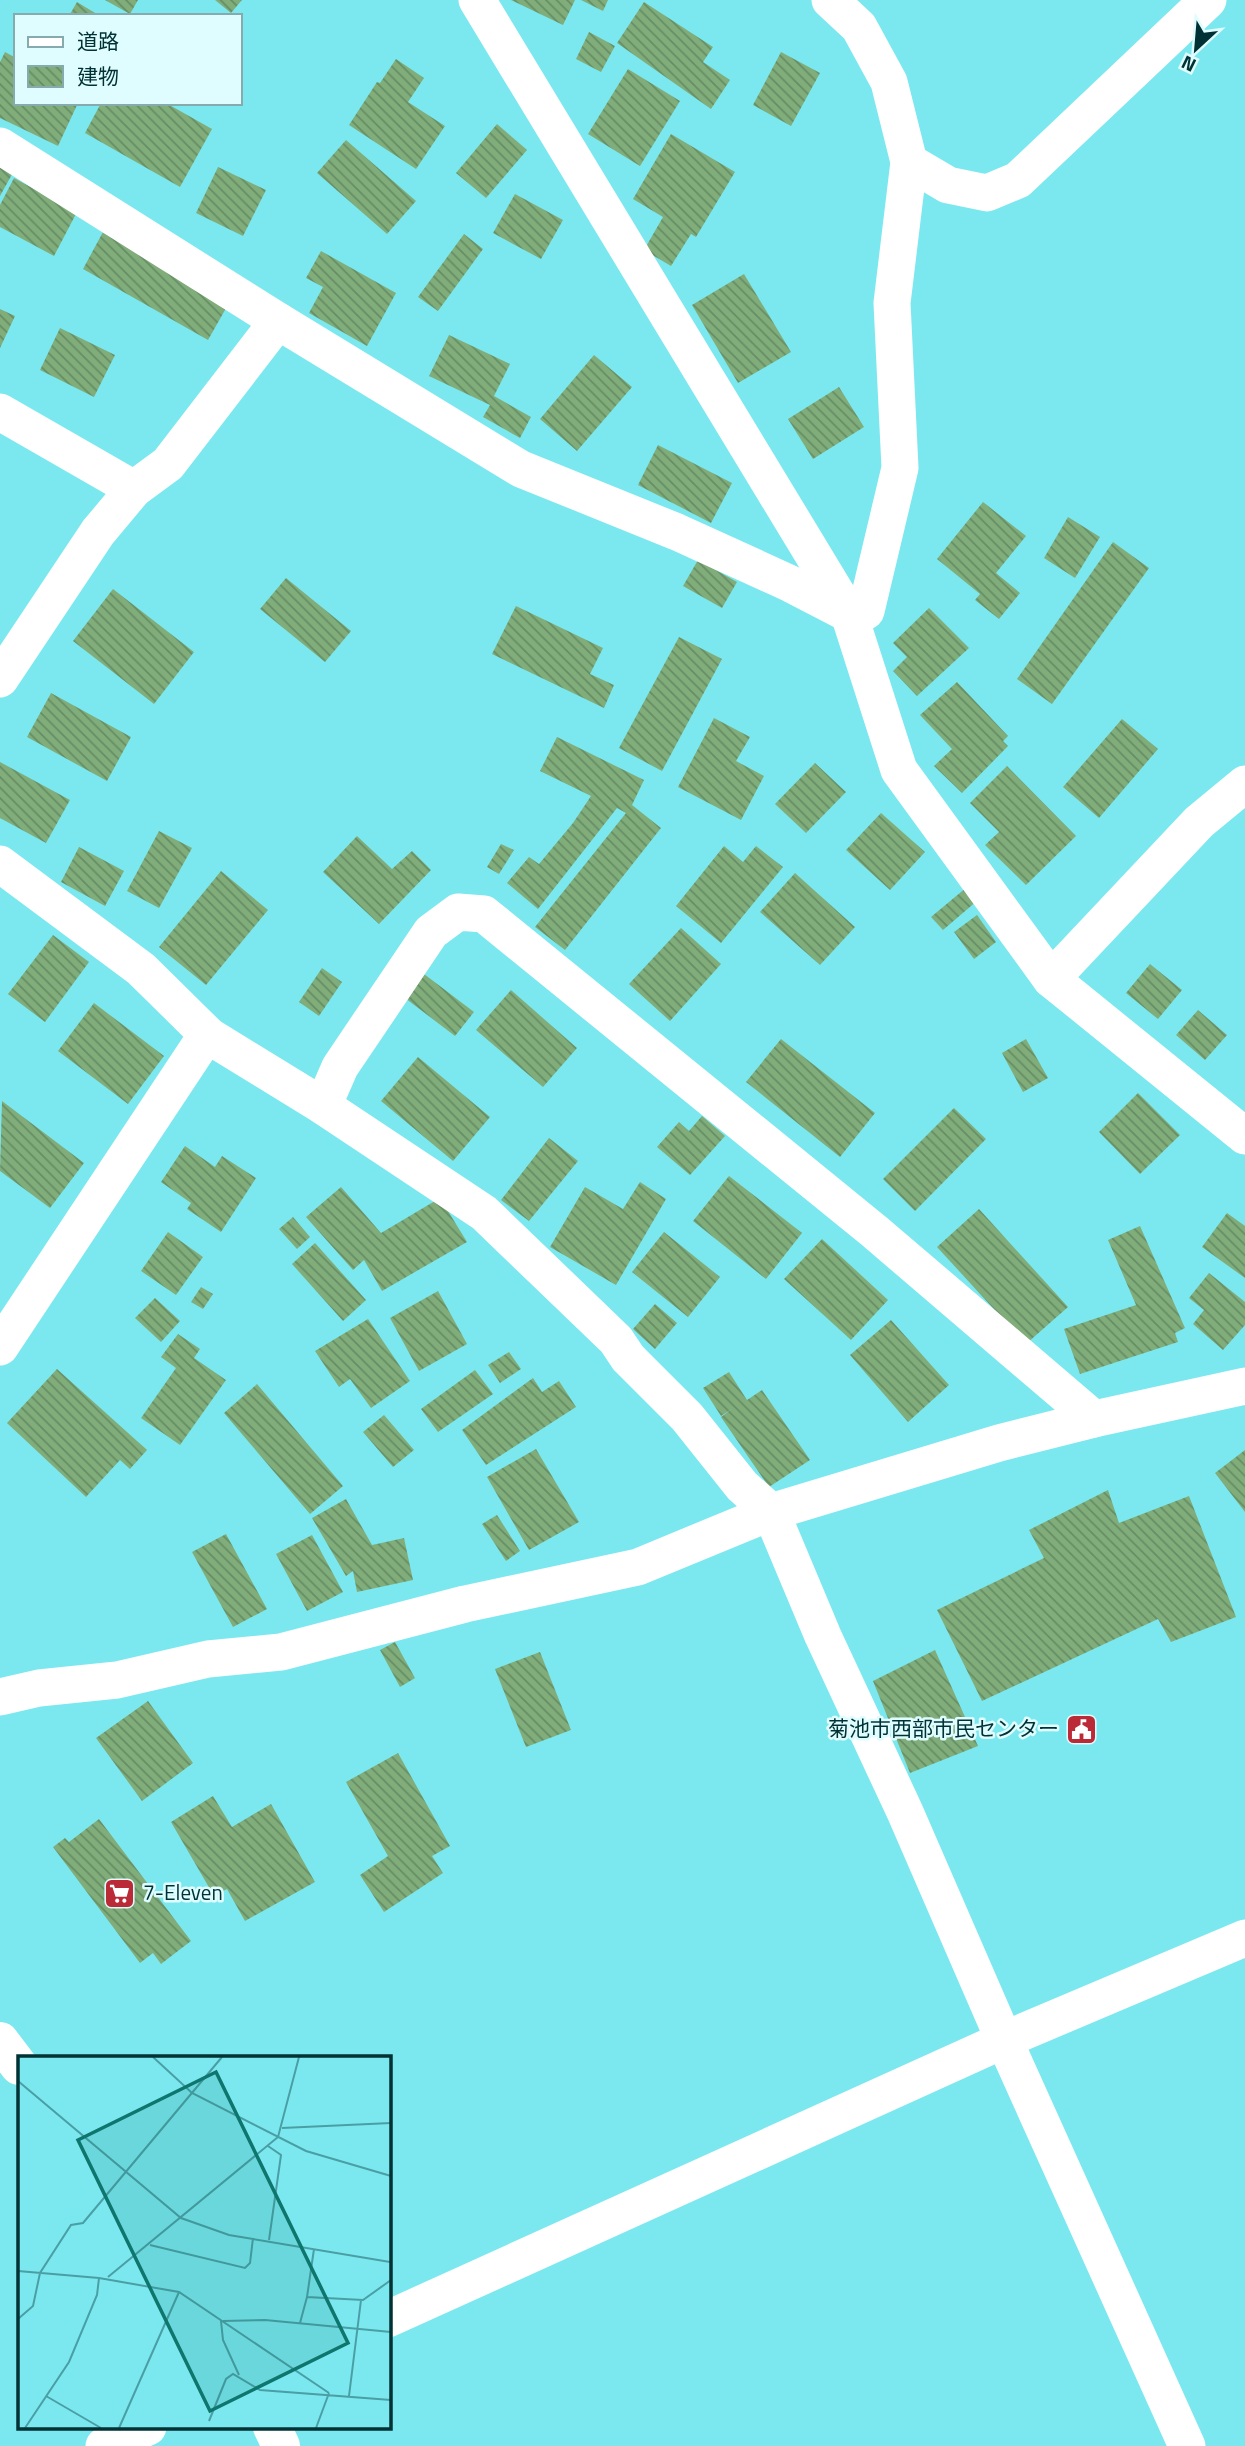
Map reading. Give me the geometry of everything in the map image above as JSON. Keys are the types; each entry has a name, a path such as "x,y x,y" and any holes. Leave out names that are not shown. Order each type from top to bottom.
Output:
{"main road":[{"path":"0,2041 18,2065"},
{"path":"272,2428 281,2446"}],"street":[{"path":"477,0 849,614 899,770 1051,979 1245,1136"},
{"path":"0,146 278,321 521,469 677,532 791,584 849,614 866,611 900,468 892,303 909,162 889,82 859,27 830,0"},
{"path":"909,162 948,185 987,193 1018,180 1209,0"},
{"path":"0,679 98,532 134,489 168,464 278,321"},
{"path":"0,412 134,489"},
{"path":"1051,979 1199,821 1245,784"},
{"path":"0,864 141,969 209,1036 323,1106 484,1213 616,1340 628,1358 687,1417 742,1486 771,1513 823,1636 905,1812 1004,2040 1187,2446"},
{"path":"323,1106 340,1067 431,932 458,912 484,914 874,1231 1094,1419"},
{"path":"0,1347 202,1042 209,1036"},
{"path":"0,1697 39,1688 117,1680 208,1659 281,1652 465,1604 638,1567 771,1513 999,1443 1245,1386"},
{"path":"390,2318 1004,2040 1245,1938"},
{"path":"104,2446 146,2428"}],"building":[{"path":"105,0 138,0 130,14"},
{"path":"215,0 242,0 231,13"},
{"path":"511,0 575,0 563,25"},
{"path":"581,0 608,0 603,11"},
{"path":"77,2 97,14 70,14"},
{"path":"644,2 713,47 703,62 730,80 711,109 617,43"},
{"path":"589,32 615,46 601,72 576,59"},
{"path":"5,52 14,57 14,105 77,105 58,146 0,118 0,62"},
{"path":"781,52 820,73 791,126 753,105"},
{"path":"396,59 424,78 408,102 445,126 416,169 349,125 377,82 380,83"},
{"path":"628,69 680,101 640,166 588,134"},
{"path":"100,105 170,105 212,129 180,187 85,133"},
{"path":"497,124 527,150 486,198 456,173"},
{"path":"671,134 735,172 696,237 691,234 671,266 644,250 663,217 633,199"},
{"path":"346,140 416,201 387,234 317,173"},
{"path":"0,161 15,169 0,196"},
{"path":"218,167 266,190 243,236 196,213"},
{"path":"14,178 77,212 54,256 0,227 0,205"},
{"path":"515,194 563,220 541,259 493,233"},
{"path":"103,232 229,303 208,340 83,269"},
{"path":"464,234 483,249 438,311 418,297"},
{"path":"321,251 396,293 367,346 309,313 323,287 306,278"},
{"path":"744,274 791,352 738,383 692,305"},
{"path":"0,309 15,316 0,348"},
{"path":"60,328 115,355 94,397 40,370"},
{"path":"449,335 510,364 494,396 531,417 520,438 483,417 490,405 429,376"},
{"path":"594,355 632,387 577,451 540,419"},
{"path":"839,387 864,427 813,459 788,419"},
{"path":"658,445 732,483 711,523 638,485"},
{"path":"983,502 1026,536 996,573 1020,593 999,619 975,600 980,594 937,559"},
{"path":"1068,517 1100,537 1075,578 1044,558"},
{"path":"1113,542 1149,568 1052,704 1017,679"},
{"path":"698,560 737,582 722,608 683,586"},
{"path":"286,578 351,631 325,662 260,609"},
{"path":"113,589 194,652 154,704 73,641"},
{"path":"516,606 603,648 590,674 614,685 604,708 492,654"},
{"path":"929,608 969,648 917,696 893,671 907,657 893,643"},
{"path":"679,637 722,659 662,771 619,748"},
{"path":"957,682 1008,736 1003,741 1008,746 962,793 934,766 952,749 920,715"},
{"path":"51,693 131,737 107,781 27,737"},
{"path":"714,718 750,737 736,761 764,776 741,820 678,787"},
{"path":"1122,719 1158,749 1099,818 1063,787"},
{"path":"557,737 644,780 632,805 661,828 565,950 535,927 626,813 617,808 538,909 507,883 529,857 539,864 573,823 591,796 540,771"},
{"path":"0,762 70,800 46,843 0,818"},
{"path":"815,763 846,792 806,833 775,804"},
{"path":"1007,766 1076,836 1026,885 985,845 999,832 970,803"},
{"path":"881,813 925,852 890,890 846,850"},
{"path":"159,831 192,848 159,908 127,891"},
{"path":"357,836 392,869 412,851 431,870 379,924 323,872"},
{"path":"501,844 514,850 499,874 487,867"},
{"path":"724,846 743,862 756,846 783,867 721,943 676,906"},
{"path":"79,847 124,871 105,906 61,882"},
{"path":"221,871 268,910 206,985 159,947"},
{"path":"795,873 855,927 820,965 760,912"},
{"path":"967,887 978,900 943,930 931,917"},
{"path":"977,915 996,942 974,959 954,932"},
{"path":"681,928 721,964 670,1021 629,984"},
{"path":"53,935 89,962 45,1022 8,994"},
{"path":"1150,964 1182,990 1158,1019 1126,993"},
{"path":"322,968 342,982 319,1016 299,1002"},
{"path":"424,974 474,1012 455,1036 405,998"},
{"path":"511,990 577,1048 543,1087 476,1030"},
{"path":"94,1003 164,1056 128,1104 58,1051"},
{"path":"1198,1010 1227,1035 1205,1060 1176,1035"},
{"path":"781,1039 875,1113 840,1157 746,1082"},
{"path":"1026,1039 1048,1078 1023,1092 1002,1053"},
{"path":"418,1057 490,1117 453,1161 381,1101"},
{"path":"1138,1093 1180,1135 1140,1174 1099,1132"},
{"path":"2,1101 84,1163 50,1208 0,1171"},
{"path":"954,1108 986,1139 915,1211 883,1179"},
{"path":"702,1116 725,1136 690,1175 657,1147 679,1122 689,1131"},
{"path":"549,1138 578,1161 529,1221 501,1200"},
{"path":"185,1146 215,1167 222,1156 256,1178 221,1232 187,1209 191,1203 161,1182"},
{"path":"729,1176 802,1233 766,1279 693,1221"},
{"path":"640,1182 666,1199 616,1285 550,1247 585,1187 623,1209"},
{"path":"341,1187 381,1233 440,1198 467,1242 382,1291 364,1260 353,1270 306,1217"},
{"path":"979,1209 1068,1307 1026,1344 937,1247"},
{"path":"1227,1213 1245,1226 1245,1278 1202,1247"},
{"path":"293,1217 310,1237 297,1249 279,1229"},
{"path":"1140,1226 1185,1328 1175,1333 1178,1342 1080,1374 1064,1329 1136,1305 1108,1240"},
{"path":"168,1232 203,1257 176,1295 141,1271"},
{"path":"664,1232 720,1277 688,1317 632,1272"},
{"path":"822,1239 888,1300 851,1340 784,1279"},
{"path":"315,1243 366,1300 343,1321 292,1264"},
{"path":"1209,1273 1245,1302 1245,1325 1223,1350 1193,1324 1204,1310 1189,1298"},
{"path":"201,1287 213,1294 203,1309 191,1302"},
{"path":"438,1291 467,1344 419,1371 390,1318"},
{"path":"155,1298 180,1321 161,1342 135,1318"},
{"path":"655,1304 677,1323 655,1349 633,1329"},
{"path":"368,1319 410,1381 371,1408 350,1379 339,1387 315,1351"},
{"path":"891,1320 949,1385 908,1422 850,1355"},
{"path":"178,1334 200,1349 194,1358 226,1380 180,1445 141,1418 176,1368 161,1357"},
{"path":"509,1352 521,1369 500,1383 488,1365"},
{"path":"57,1369 147,1450 130,1469 120,1460 86,1497 7,1423"},
{"path":"475,1370 493,1394 438,1432 421,1409"},
{"path":"729,1372 747,1400 762,1390 810,1460 769,1487 721,1417 732,1409 721,1416 703,1388"},
{"path":"533,1378 542,1392 559,1381 576,1407 486,1465 462,1430"},
{"path":"257,1384 343,1486 310,1514 224,1413"},
{"path":"384,1415 414,1450 393,1467 363,1432"},
{"path":"536,1449 579,1522 529,1550 487,1477"},
{"path":"1245,1450 1245,1512 1215,1473"},
{"name":"菊池市西部市民センター","path":"1108,1490 1119,1523 1189,1496 1236,1617 1171,1642 1158,1619 982,1701 937,1610 1044,1558 1029,1530"},
{"path":"346,1499 372,1545 404,1538 413,1580 357,1592 353,1571 346,1576 312,1518"},
{"path":"497,1515 520,1551 506,1561 482,1524"},
{"path":"226,1534 267,1609 233,1627 192,1552"},
{"path":"312,1535 343,1592 307,1611 276,1554"},
{"path":"395,1642 415,1678 400,1687 380,1650"},
{"path":"935,1650 978,1746 910,1773 873,1681"},
{"path":"540,1652 571,1730 526,1747 495,1669"},
{"path":"148,1701 193,1763 142,1801 96,1738"},
{"path":"398,1753 450,1846 432,1856 443,1873 384,1912 360,1875 388,1856 346,1782"},
{"path":"213,1796 232,1827 271,1804 315,1882 245,1921 227,1889 214,1896 171,1822"},
{"path":"99,1819 191,1941 161,1964 153,1953 140,1963 53,1847 65,1838 69,1842"}],"place":[{"name":"菊池市西部市民センター","path":"1082,1729"},
{"name":"7-Eleven","path":"120,1893"}]}
